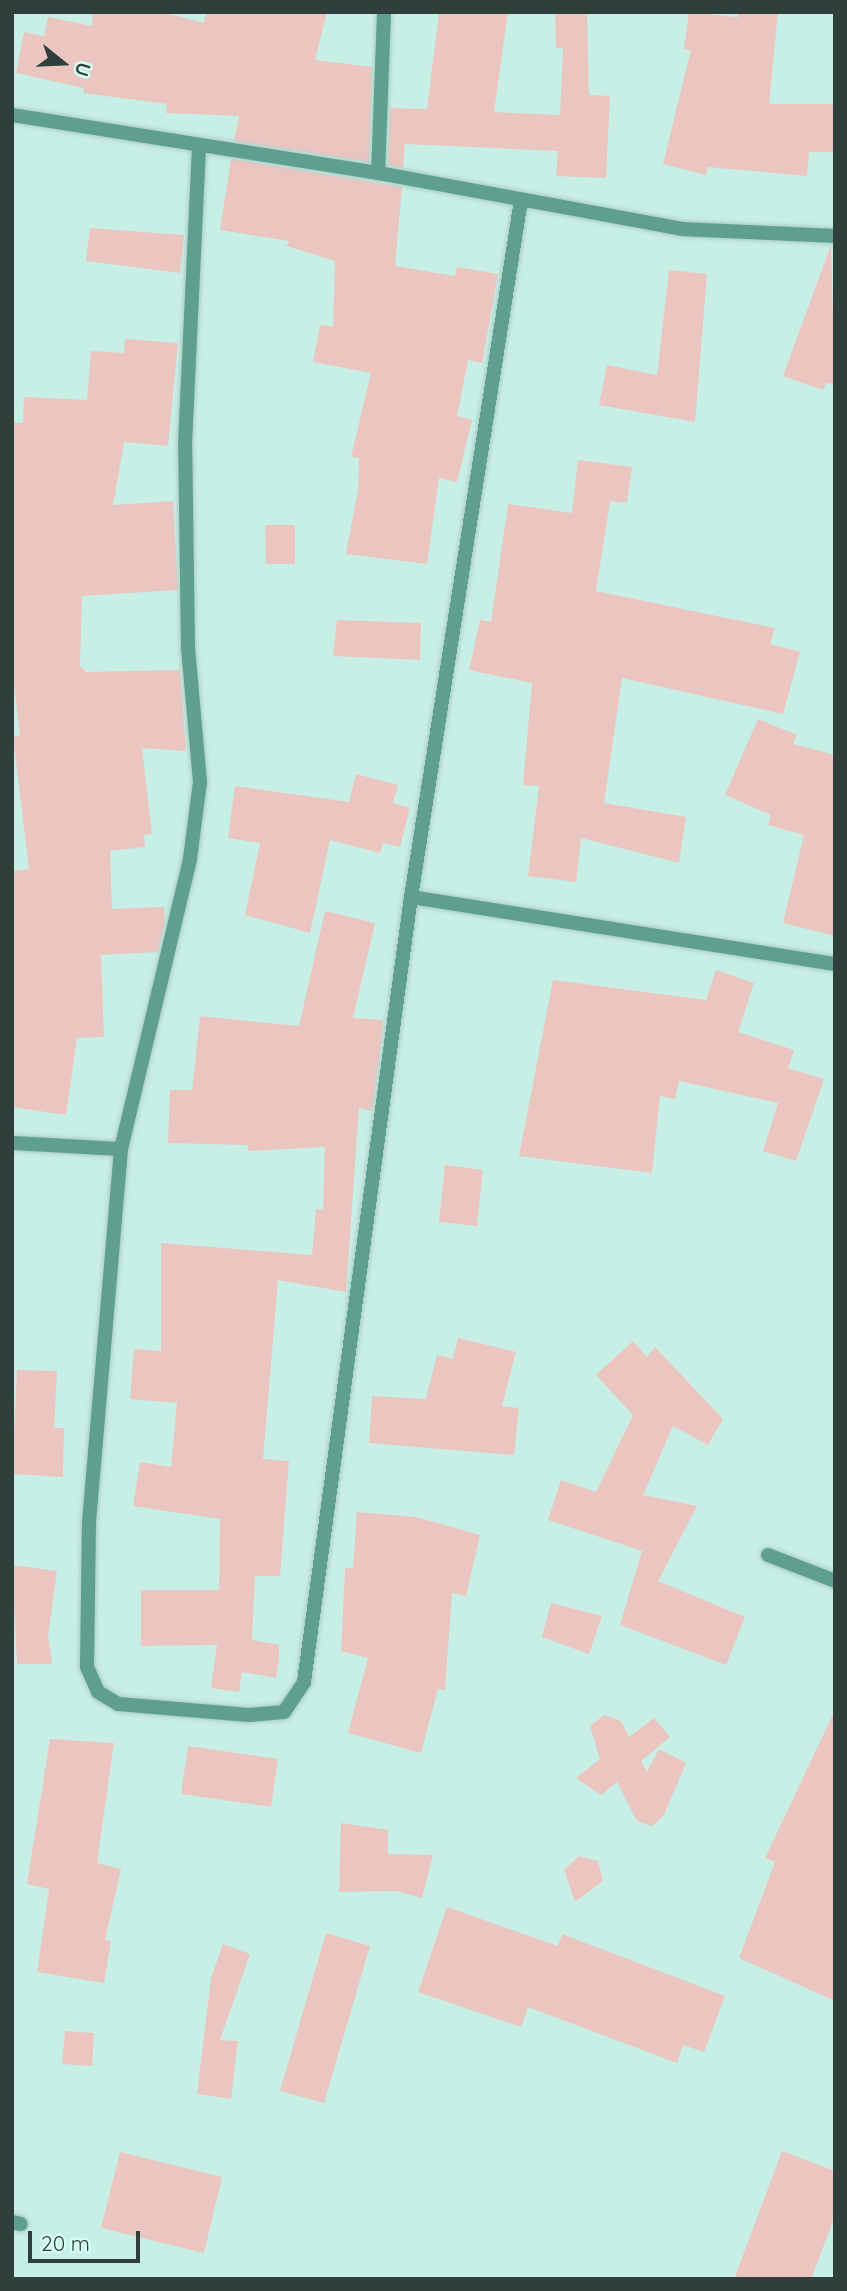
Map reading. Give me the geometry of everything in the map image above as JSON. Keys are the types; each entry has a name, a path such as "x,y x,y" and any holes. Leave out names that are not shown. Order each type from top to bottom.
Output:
{"street":[{"path":"378,173 384,12"},
{"path":"12,115 378,173 682,229 835,236"},
{"path":"199,146 185,521 200,782 190,859 121,1149 89,1522 88,1667 98,1692 118,1704 248,1716 284,1712 304,1682 411,897 521,200"},
{"path":"411,897 835,964"},
{"path":"12,1143 121,1149"},
{"path":"768,1555 835,1581"}],"building":[{"path":"93,12 162,12 204,23 206,12 327,12 315,60 372,67 369,162 234,141 239,116 166,113 167,104 83,93 84,88 16,73 24,32 44,36 48,17 92,26"},
{"path":"439,12 508,12 494,112 560,115 563,48 556,48 555,14 587,13 589,95 610,96 606,178 556,176 558,151 405,144 403,168 388,165 390,108 427,109"},
{"path":"689,12 738,17 738,12 778,12 769,104 835,104 835,152 809,152 807,176 708,167 706,175 663,164 691,50 684,49"},
{"path":"231,159 402,187 395,266 455,276 457,267 498,274 482,363 468,360 457,416 472,420 457,482 439,478 427,564 346,554 358,489 359,458 351,457 371,373 313,362 320,325 333,327 335,261 287,246 289,241 220,230"},
{"path":"90,228 184,235 180,273 86,261"},
{"path":"831,245 835,384 826,383 823,390 783,376"},
{"path":"669,270 707,274 695,422 599,405 607,365 657,375"},
{"path":"125,339 178,343 168,446 124,442 113,505 173,501 178,590 82,596 80,666 86,672 180,670 186,751 142,748 152,834 144,835 145,847 110,851 112,909 164,907 165,922 158,952 101,955 104,1037 77,1038 66,1115 12,1107 12,871 29,869 13,737 20,736 12,669 12,422 23,423 24,397 87,400 91,351 124,353"},
{"path":"578,460 632,467 627,503 610,501 596,591 775,628 770,644 800,652 783,714 622,678 604,803 686,817 679,863 581,838 576,882 528,876 539,786 523,785 532,683 469,670 480,620 491,622 508,504 572,513"},
{"path":"265,525 295,525 295,564 266,564"},
{"path":"337,620 421,623 420,660 333,656"},
{"path":"758,719 797,735 793,744 835,755 835,936 783,923 804,835 768,825 771,815 725,795"},
{"path":"356,774 398,785 393,803 410,808 400,847 383,843 380,853 330,840 310,933 245,915 260,843 228,838 235,786 349,802"},
{"path":"325,911 375,923 353,1018 383,1020 381,1043 372,1111 359,1108 346,1292 278,1280 263,1459 289,1461 280,1576 255,1576 252,1640 279,1645 279,1658 276,1678 242,1672 239,1692 211,1688 217,1645 141,1646 141,1590 219,1590 220,1519 133,1506 140,1462 171,1467 177,1403 130,1399 134,1349 161,1351 161,1243 312,1255 316,1209 323,1210 325,1147 248,1151 248,1145 168,1143 170,1090 192,1090 200,1016 299,1026"},
{"path":"716,970 754,983 738,1032 794,1050 788,1068 824,1079 796,1161 763,1151 778,1103 679,1081 675,1099 660,1096 652,1173 519,1156 553,980 706,1000"},
{"path":"445,1165 483,1170 477,1226 439,1222"},
{"path":"458,1338 516,1352 502,1406 519,1408 514,1455 369,1443 372,1396 426,1399 437,1355 453,1359"},
{"path":"633,1341 647,1357 655,1347 723,1419 708,1445 673,1426 643,1495 697,1506 658,1581 745,1617 726,1665 620,1625 642,1551 548,1520 561,1480 596,1492 633,1415 596,1375"},
{"path":"17,1370 57,1371 54,1428 64,1428 63,1477 12,1474"},
{"path":"357,1512 416,1517 480,1535 466,1596 452,1593 445,1690 438,1689 421,1753 348,1733 368,1658 341,1651 345,1568 353,1568"},
{"path":"12,1565 57,1571 48,1635 52,1664 17,1664"},
{"path":"551,1603 602,1616 589,1654 542,1637"},
{"path":"835,1710 835,2001 739,1958 775,1862 765,1858"},
{"path":"604,1715 621,1721 629,1737 654,1718 670,1737 641,1761 647,1772 659,1749 686,1763 664,1815 652,1826 637,1821 617,1782 601,1795 576,1778 600,1759 590,1726"},
{"path":"50,1739 114,1743 97,1863 121,1869 105,1940 111,1941 104,1983 37,1972 49,1889 27,1884"},
{"path":"188,1746 278,1759 271,1807 181,1794"},
{"path":"341,1823 388,1830 388,1854 433,1855 422,1898 396,1891 339,1892"},
{"path":"579,1856 598,1861 603,1881 575,1902 564,1870"},
{"path":"447,1907 558,1946 562,1934 725,1996 704,2052 683,2045 677,2063 528,2007 521,2027 418,1992"},
{"path":"326,1933 370,1946 324,2103 280,2091"},
{"path":"223,1944 250,1954 220,2040 238,2041 231,2099 197,2094 211,1978"},
{"path":"65,2031 94,2033 92,2066 62,2064"},
{"path":"782,2151 835,2171 835,2216 811,2279 734,2279"},
{"path":"120,2152 222,2177 204,2253 101,2228"}]}
